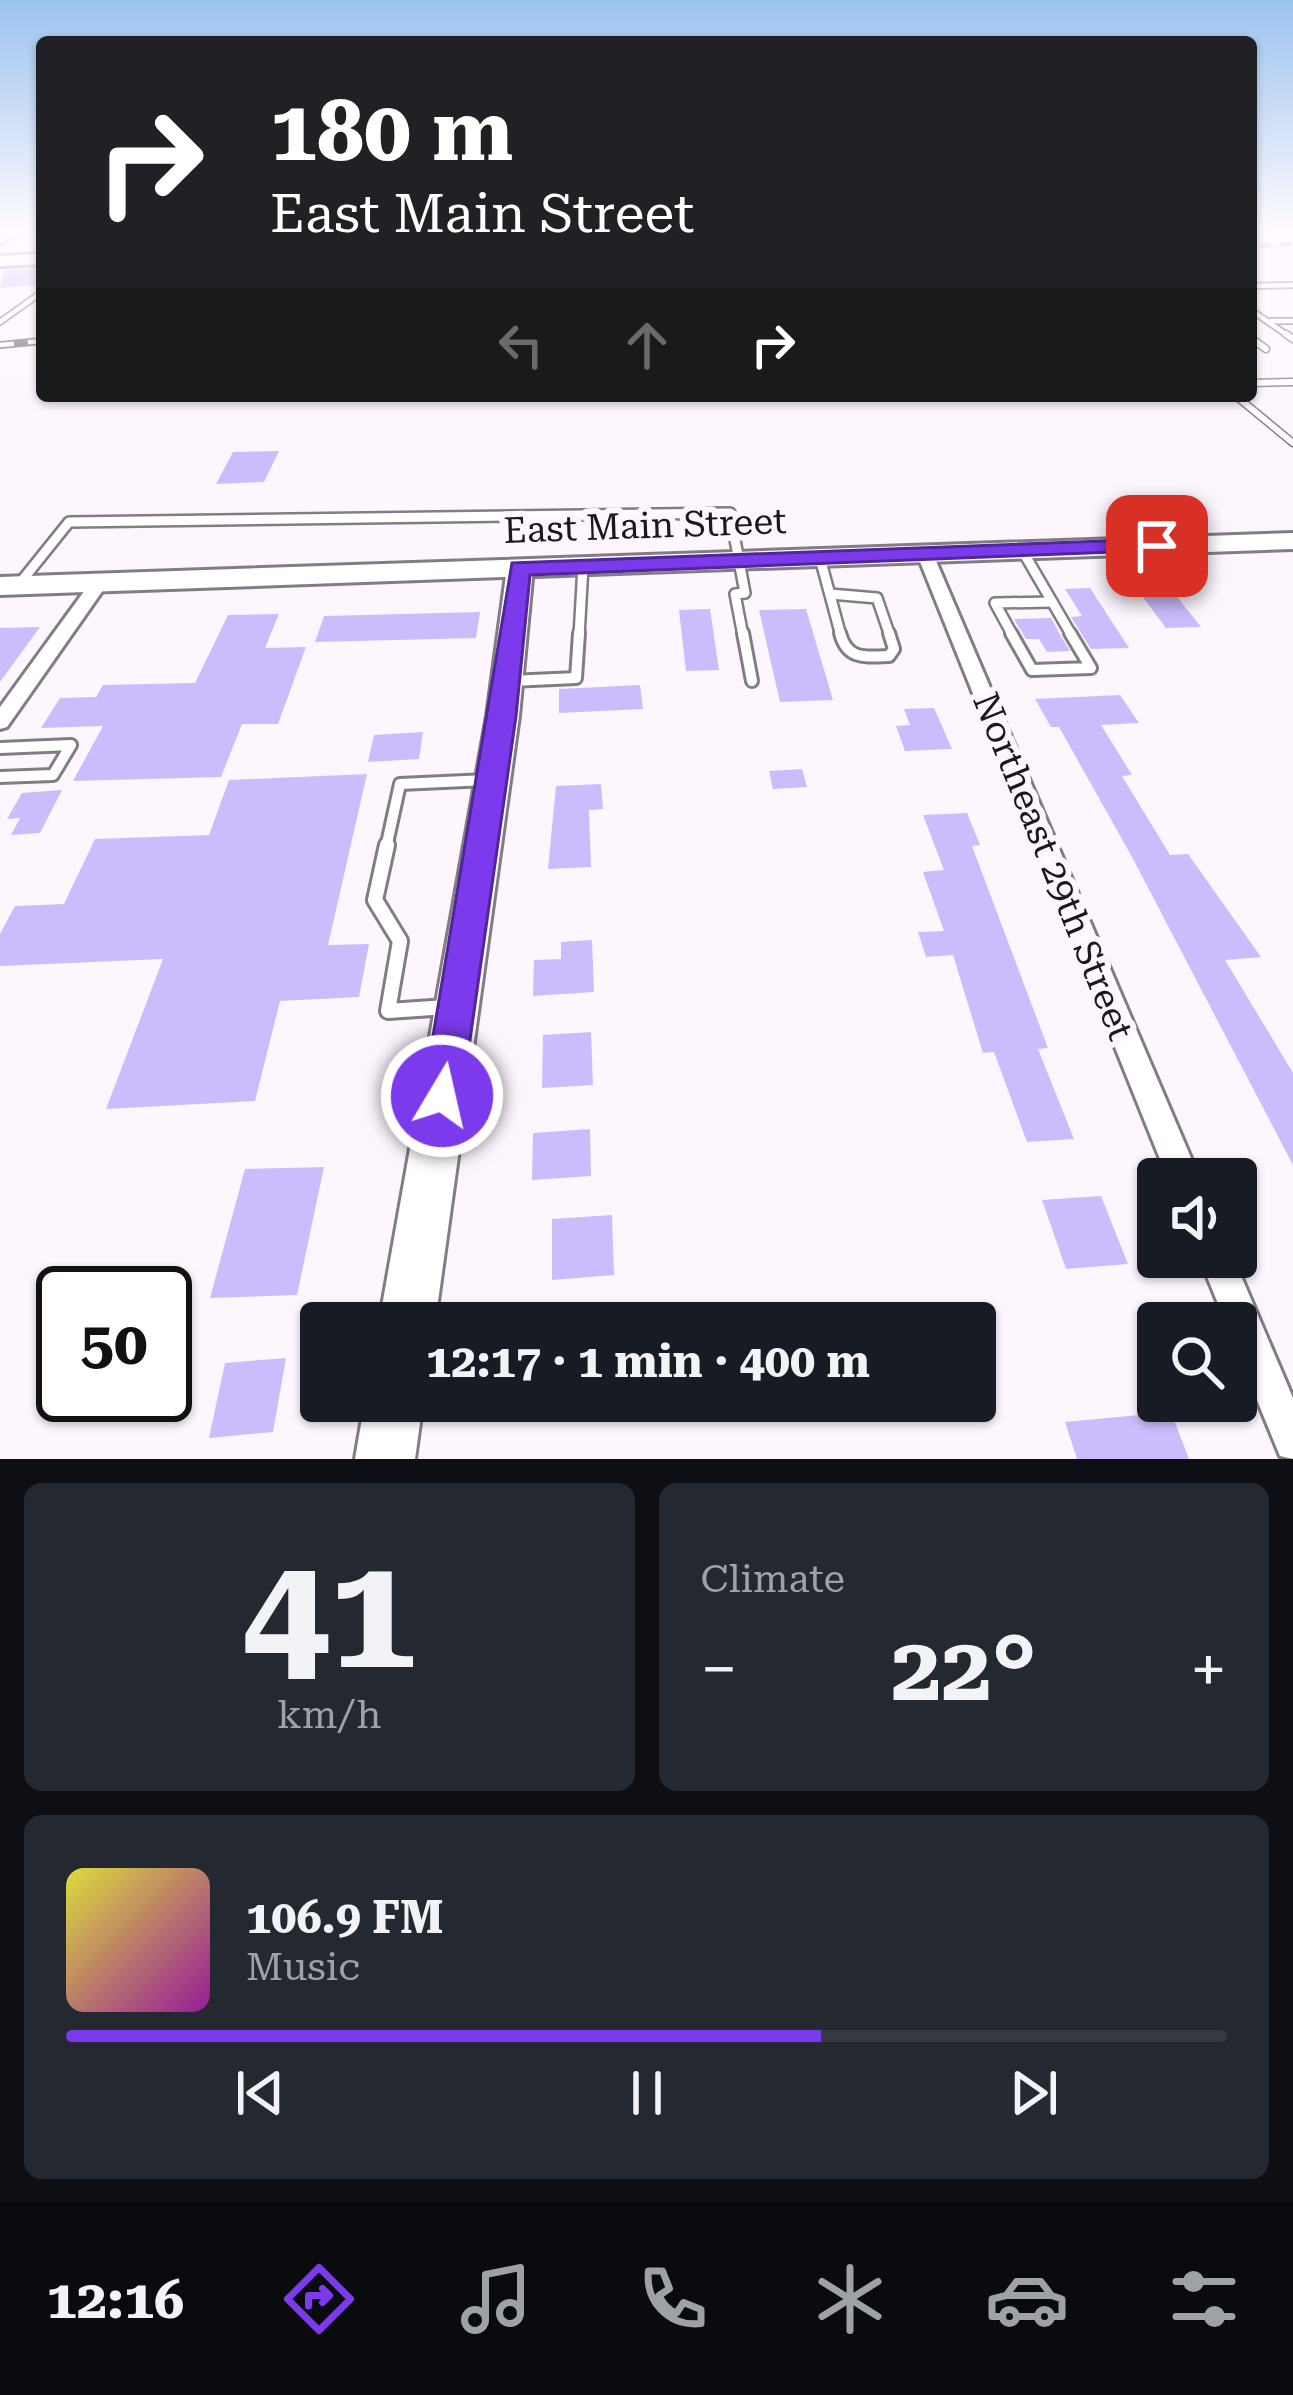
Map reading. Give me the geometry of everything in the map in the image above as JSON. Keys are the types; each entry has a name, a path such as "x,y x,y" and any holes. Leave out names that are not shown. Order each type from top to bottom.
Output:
{"main road":[{"name":"East Main Street","path":"9,586 1293,541"},
{"path":"409,1302 493,780 520,568"},
{"path":"385,1459 391,1422"}],"street":[{"name":"Northeast 29th Street","path":"925,554 1175,1158"},
{"path":"0,722 99,583"},
{"path":"1225,1278 1293,1443"}],"lane":[{"path":"0,322 31,300"},
{"path":"1257,314 1293,338"},
{"path":"1268,321 1293,321"},
{"path":"1257,382 1293,382"},
{"path":"1243,402 1293,443"},
{"path":"9,586 69,522 422,513 730,513 746,593 735,594 752,681"},
{"path":"1022,550 1091,668 1032,670 995,603 1052,602"},
{"path":"820,558 844,648 856,657 889,656 894,649 877,598 830,594"},
{"path":"507,681 576,678 583,566"},
{"path":"0,748 70,745 53,775 0,777"},
{"path":"457,1006 388,1011 400,941 375,900 400,784 493,780"}],"building":[{"path":"279,451 264,482 216,484 233,452"},
{"path":"1090,588 1129,648 1091,649 1071,617 1082,616 1065,589"},
{"path":"1170,588 1201,627 1166,628 1137,589"},
{"path":"710,609 719,670 686,671 679,610"},
{"path":"806,609 833,700 780,702 759,610"},
{"path":"480,612 476,638 315,642 324,616"},
{"path":"279,614 265,648 306,647 278,724 242,724 221,777 73,781 103,726 41,728 60,698 96,697 103,685 195,683 228,615"},
{"path":"1051,618 1070,651 1047,652 1039,639 1026,639 1014,619"},
{"path":"40,627 0,682 0,628"},
{"path":"640,685 643,709 559,713 559,689"},
{"path":"1120,695 1139,723 1101,725 1132,775 1122,776 1170,855 1188,854 1261,957 1225,960 1293,1073 1293,1165 1132,857 1059,727 1051,727 1035,699"},
{"path":"934,708 952,749 905,751 896,726 910,725 904,709"},
{"path":"423,732 419,759 368,762 374,735"},
{"path":"802,769 807,787 773,789 769,771"},
{"path":"367,774 328,945 369,944 359,997 280,1001 255,1101 106,1109 163,959 0,966 0,934 15,906 64,904 95,839 209,835 229,780"},
{"path":"601,784 603,809 589,810 591,867 548,869 556,786"},
{"path":"62,790 40,833 11,835 20,818 7,819 22,793"},
{"path":"967,813 980,845 972,846 1048,1048 1038,1049 1074,1139 1027,1142 994,1052 983,1053 953,955 926,957 918,932 944,931 923,872 944,870 923,815"},
{"path":"592,940 594,992 533,996 534,960 561,959 561,942"},
{"path":"591,1032 593,1085 542,1088 543,1035"},
{"path":"590,1129 591,1176 532,1180 533,1133"},
{"path":"324,1167 297,1295 210,1298 245,1169"},
{"path":"1101,1196 1128,1264 1066,1269 1042,1200"},
{"path":"612,1215 614,1275 552,1280 552,1219"},
{"path":"286,1358 273,1432 209,1438 225,1363"},
{"path":"1137,1415 1137,1422 1175,1422 1189,1459 1077,1459 1065,1422"}],"railway":[{"path":"0,345 36,342"}],"route":[{"path":"442,1096 503,716 520,568 1157,546"}]}
